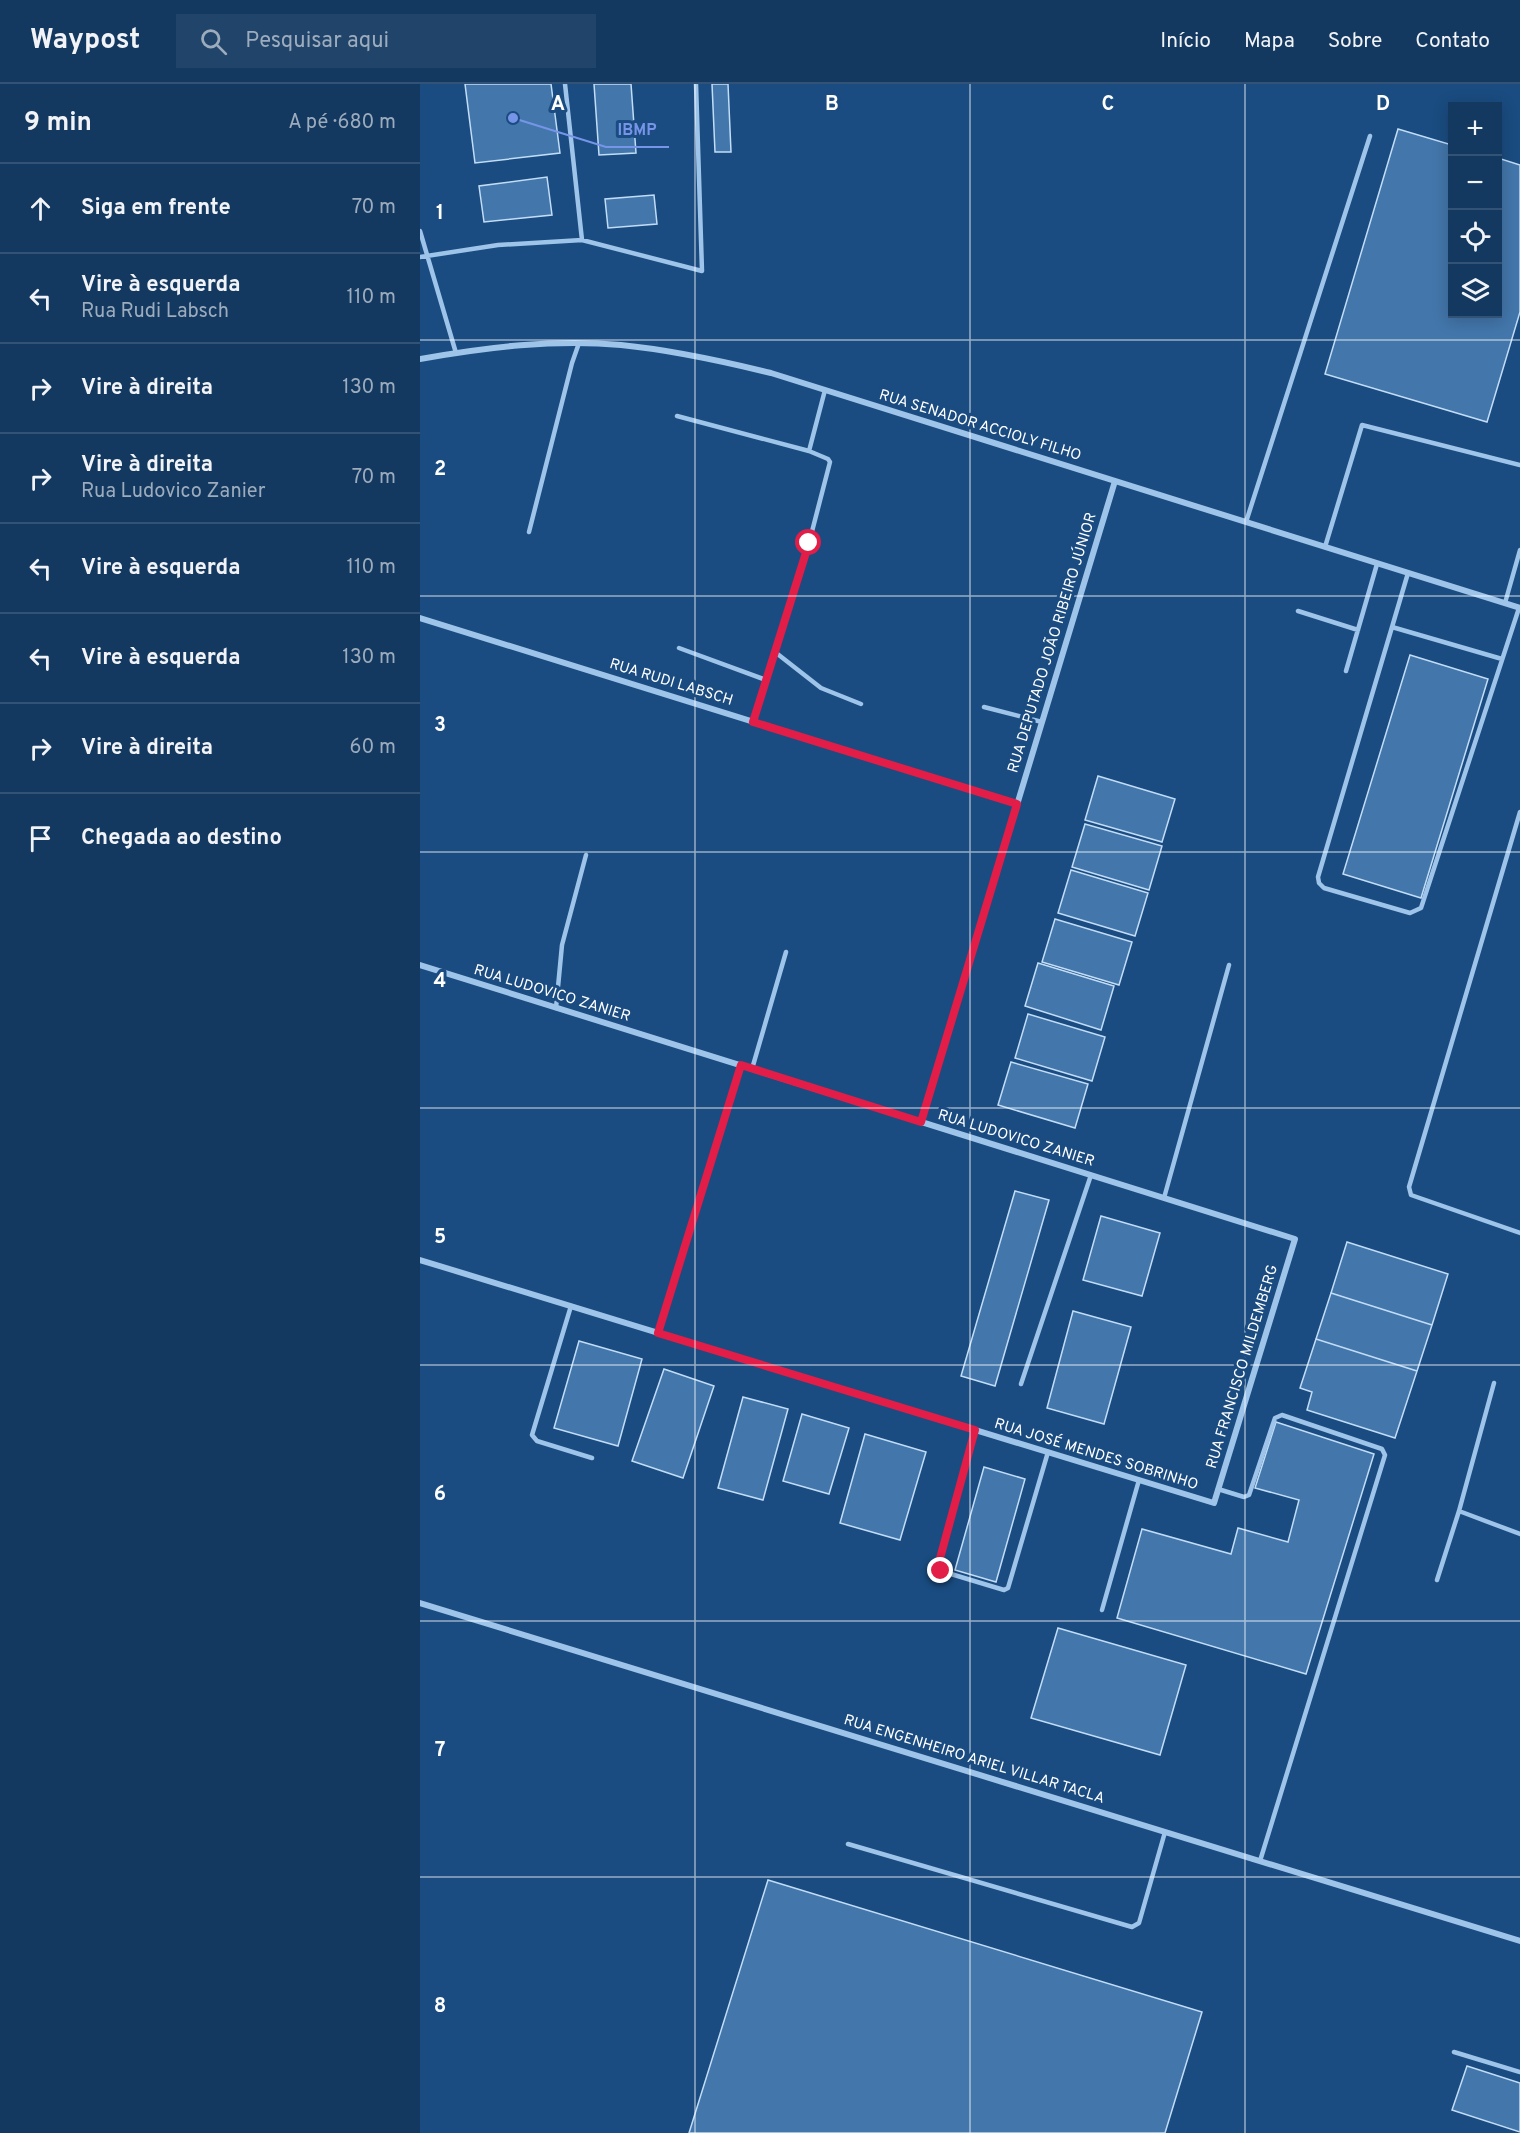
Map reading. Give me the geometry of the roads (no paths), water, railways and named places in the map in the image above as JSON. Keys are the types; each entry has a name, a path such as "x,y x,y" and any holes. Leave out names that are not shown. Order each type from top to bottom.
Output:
{"street":[{"name":"RUA SENADOR ACCIOLY FILHO","path":"420,359 503,346 579,343 621,345 723,361 771,373 1520,608"},
{"name":"RUA DEPUTADO JOÃO RIBEIRO JÚNIOR","path":"921,1122 1115,481"},
{"name":"RUA RUDI LABSCH","path":"420,618 1017,804"},
{"name":"RUA LUDOVICO ZANIER","path":"420,965 1295,1239"},
{"path":"658,1333 741,1065"},
{"name":"RUA FRANCISCO MILDEMBERG","path":"1214,1503 1295,1239"},
{"name":"RUA JOSÉ MENDES SOBRINHO","path":"420,1260 1214,1503"},
{"name":"RUA ENGENHEIRO ARIEL VILLAR TACLA","path":"420,1603 1520,1941"}],"lane":[{"path":"565,84 582,240"},
{"path":"420,257 498,245 582,240 702,271 696,84"},
{"path":"1246,522 1370,136"},
{"path":"420,231 456,352"},
{"path":"529,532 579,343"},
{"path":"809,451 825,390"},
{"path":"677,416 809,451 830,462 809,543 753,722"},
{"path":"1325,547 1359,428 1362,425 1520,465"},
{"path":"1505,603 1520,550"},
{"path":"1346,671 1377,564"},
{"path":"1408,573 1318,878 1324,888 1410,914 1421,908 1520,608"},
{"path":"1298,611 1358,630"},
{"path":"1392,627 1502,659"},
{"path":"679,648 766,680"},
{"path":"775,652 822,688 861,704"},
{"path":"984,707 1042,722"},
{"path":"1520,812 1409,1187 1411,1195 1520,1233"},
{"path":"556,1008 562,945 586,855"},
{"path":"752,1069 786,952"},
{"path":"1164,1198 1229,965"},
{"path":"1022,1384 1091,1175"},
{"path":"571,1306 532,1435 537,1441 592,1458"},
{"path":"1437,1580 1459,1511 1494,1383"},
{"path":"1218,1489 1244,1497 1249,1495 1275,1418 1282,1414 1382,1449 1385,1455 1260,1861"},
{"path":"975,1430 939,1562 941,1571 1004,1590 1008,1588 1048,1452"},
{"path":"1102,1610 1139,1480"},
{"path":"1459,1511 1520,1534"},
{"path":"848,1844 1132,1927 1139,1923 1165,1832"},
{"path":"1454,2052 1520,2072"}],"place":[{"name":"IBMP","path":"513,118"}]}
